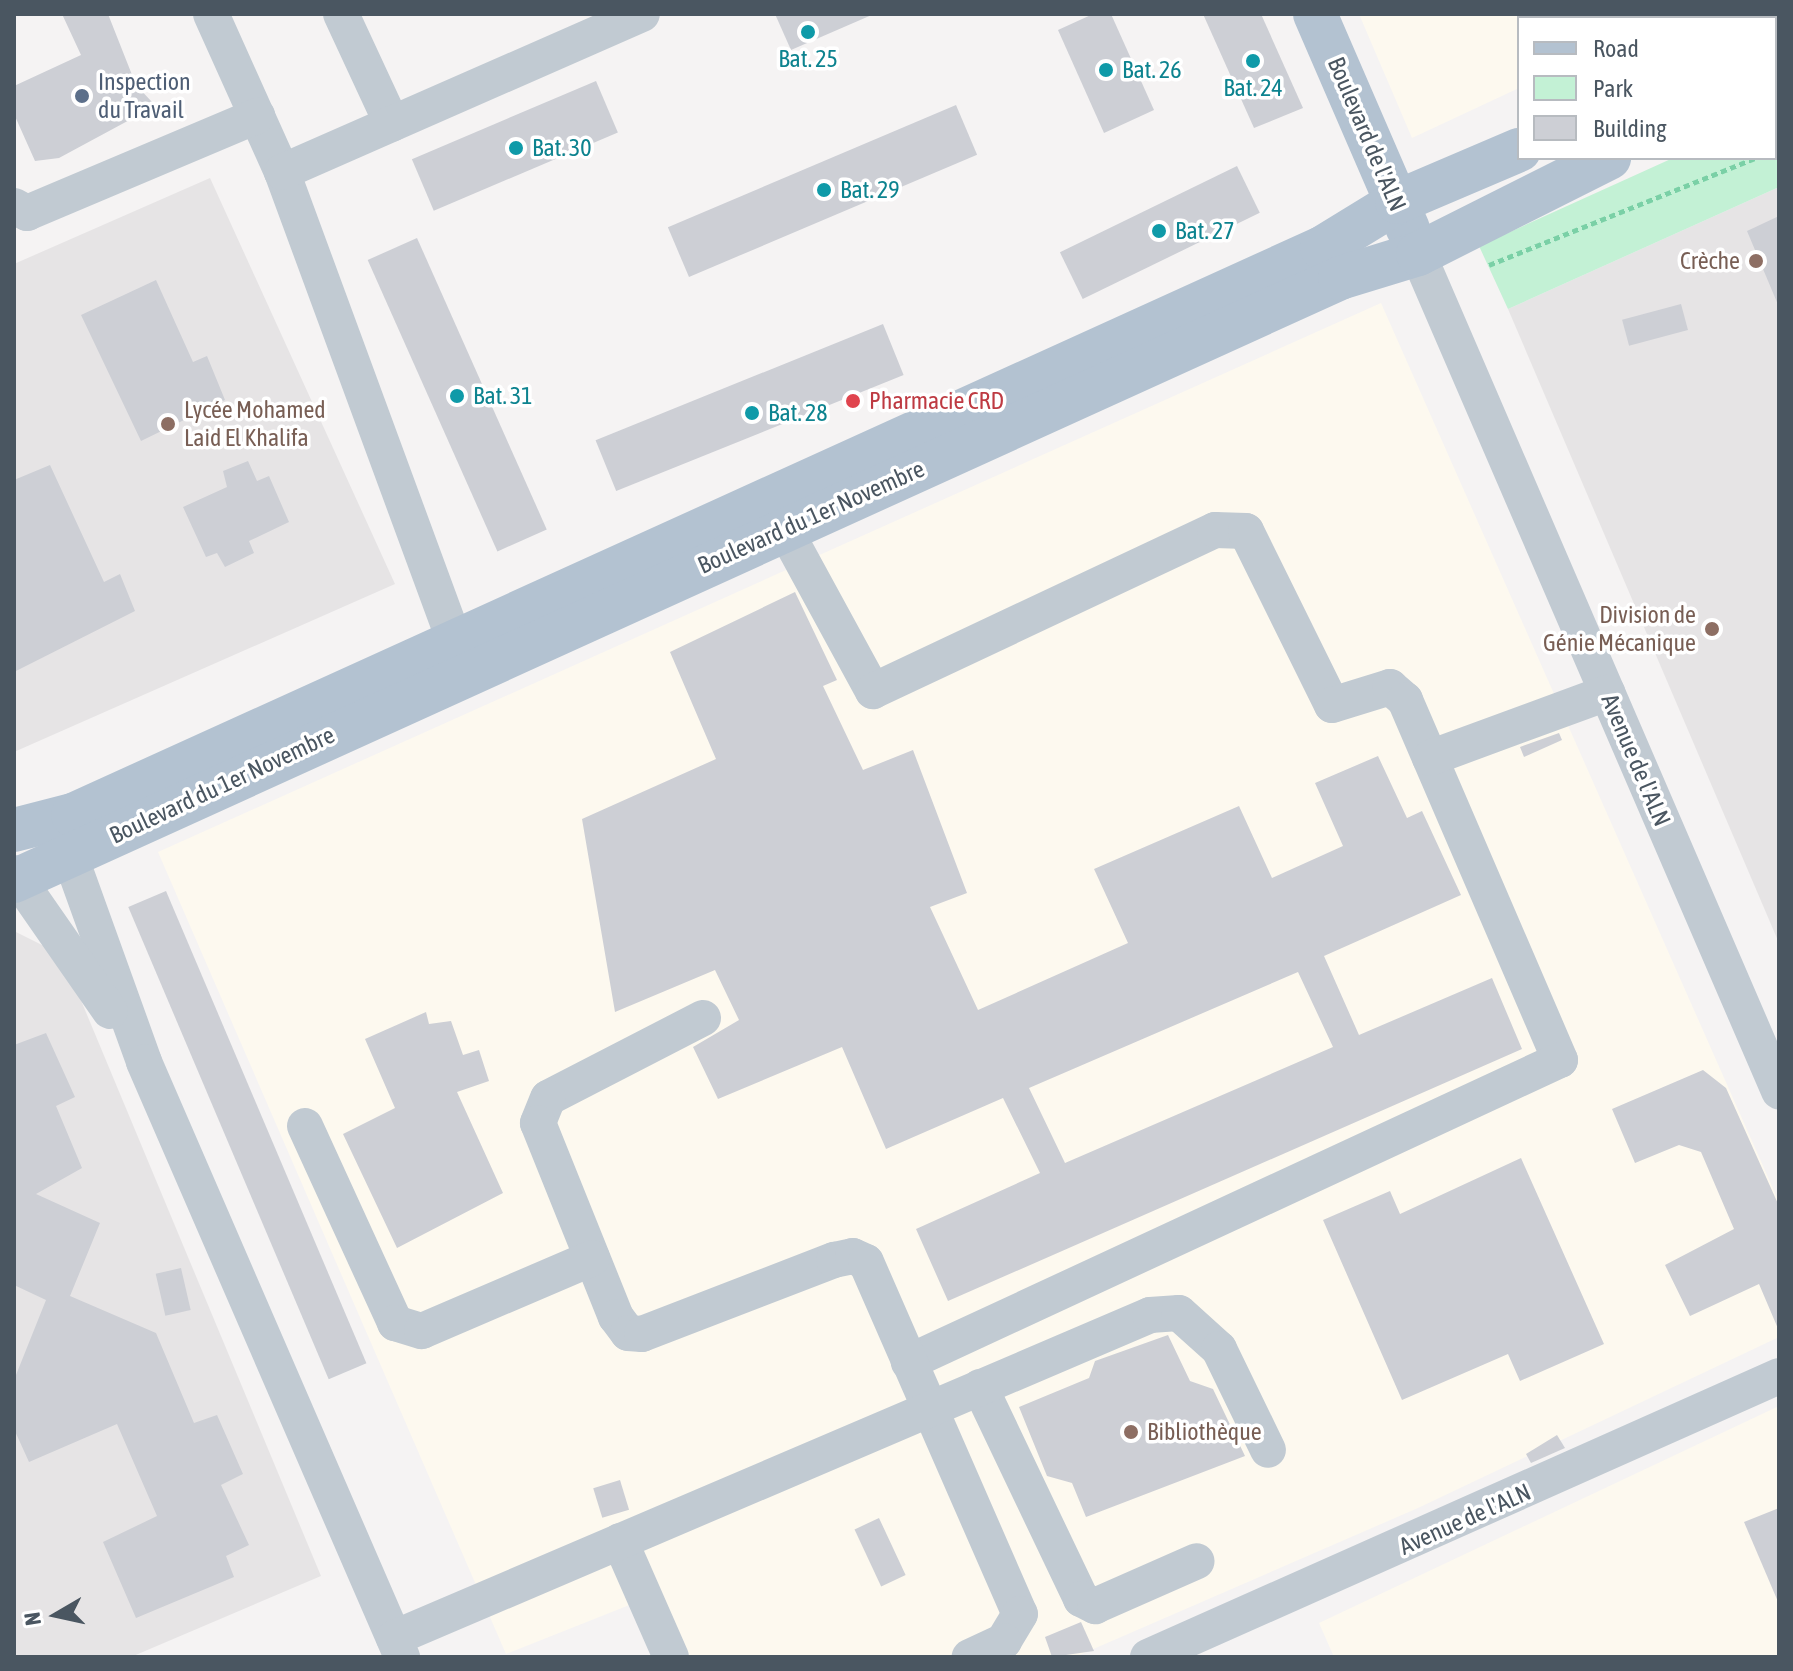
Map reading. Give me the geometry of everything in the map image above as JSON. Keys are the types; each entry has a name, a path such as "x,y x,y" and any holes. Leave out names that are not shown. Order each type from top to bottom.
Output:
{"main road":[{"name":"Boulevard de l'ALN","path":"1315,14 1426,272"},
{"name":"Boulevard du 1er Novembre","path":"14,830 56,815 73,815 1322,248 1397,202 1517,151"},
{"name":"Boulevard du 1er Novembre","path":"16,877 70,856 500,663 784,528 1340,278 1426,272 1606,160"}],"street":[{"path":"211,14 282,172 455,641 500,663"},
{"path":"341,14 392,124"},
{"path":"282,172 642,14"},
{"path":"14,206 27,213 257,116"},
{"name":"Avenue de l'ALN","path":"1426,272 1779,1091"},
{"path":"784,528 873,691 1215,530 1246,531 1332,705 1390,687 1405,700 1560,1060 909,1362"},
{"path":"1430,758 1607,693"},
{"path":"56,815 144,1062 398,1648 620,1541 1150,1315 1179,1313 1219,1349 1268,1450"},
{"path":"16,877 144,1062"},
{"path":"703,1018 548,1098 538,1123 616,1317 628,1333 642,1334 853,1256 866,1262 1020,1614 1004,1641 969,1657"},
{"path":"305,1126 395,1323 422,1331 592,1258"},
{"name":"Avenue de l'ALN","path":"1148,1657 1779,1376"},
{"path":"980,1387 1081,1599 1095,1606 1197,1561"},
{"path":"620,1541 671,1657"}],"path":[{"path":"1426,272 1749,160"}],"shaded area":[{"path":"1359,14 1680,14 1517,16 1517,89 1412,138"},
{"name":"Lycée Mohamed Laid El Khalifa","path":"210,178 395,584 14,752 14,264"},
{"name":"Division de Génie Mécanique","path":"1779,187 1779,943 1508,309"},
{"path":"1381,303 1779,1202 1779,1337 1418,1508 1075,1657 687,1657 637,1602 506,1654 158,852"},
{"path":"14,931 50,949 70,974 321,1576 131,1657 14,1657"},
{"path":"1779,1406 1779,1657 1334,1657 1319,1623"}],"green space":[{"path":"1779,110 1779,187 1508,309 1479,246 1669,160 1777,160"}],"building":[{"name":"Inspection du Travail","path":"62,14 108,14 136,85 152,102 147,119 135,117 59,158 35,161 14,114 14,86 81,55"},
{"name":"Bat. 25","path":"775,14 874,14 791,50"},
{"name":"Bat. 26","path":"1093,14 1111,14 1154,110 1104,133 1058,30"},
{"name":"Bat. 24","path":"1203,14 1261,14 1303,108 1254,128"},
{"name":"Bat. 30","path":"596,81 618,133 434,211 412,159"},
{"name":"Bat. 29","path":"956,105 977,155 689,277 668,227"},
{"name":"Bat. 27","path":"1237,166 1260,213 1083,299 1060,252"},
{"path":"1779,216 1779,307 1747,231"},
{"name":"Bat. 31","path":"417,238 547,529 497,551 368,260"},
{"path":"156,280 193,362 207,356 225,400 141,441 81,315"},
{"path":"1681,304 1688,330 1629,346 1622,320"},
{"name":"Bat. 28","path":"883,324 904,375 616,491 596,440"},
{"path":"248,461 257,481 269,476 289,522 249,541 254,553 225,567 217,553 206,557 183,507 227,487 223,471"},
{"path":"50,465 104,582 120,574 135,611 14,672 14,480"},
{"path":"795,592 837,680 823,686 863,770 913,750 967,893 930,907 978,1010 1128,943 1094,869 1239,806 1272,878 1343,846 1315,783 1378,756 1407,818 1422,811 1461,895 1324,956 1359,1035 1492,978 1522,1049 948,1301 916,1229 1040,1173 1003,1098 886,1149 842,1047 718,1099 693,1047 739,1020 715,970 615,1012 582,819 716,759 670,652","holes":["1298,972 1333,1047 1065,1163 1029,1088"]},
{"path":"1559,733 1562,740 1524,757 1520,747"},
{"path":"166,891 366,1363 329,1379 128,907"},
{"path":"426,1012 429,1024 451,1021 463,1055 479,1050 489,1081 457,1092 503,1193 397,1248 343,1134 395,1108 365,1039"},
{"path":"46,1033 75,1097 56,1106 82,1168 36,1194 100,1223 70,1296 156,1333 194,1423 217,1415 243,1474 221,1485 249,1545 226,1556 234,1577 136,1618 103,1542 157,1516 117,1424 29,1462 14,1429 14,1380 46,1300 14,1285 14,1045"},
{"path":"1703,1070 1726,1088 1779,1206 1779,1331 1759,1284 1690,1316 1665,1265 1734,1229 1701,1152 1679,1145 1635,1163 1612,1109"},
{"path":"1521,1158 1604,1344 1520,1381 1508,1354 1402,1400 1323,1220 1390,1191 1400,1214"},
{"path":"181,1268 191,1310 165,1316 156,1274"},
{"name":"Bibliothèque","path":"1168,1335 1190,1381 1213,1389 1245,1456 1086,1517 1072,1483 1047,1476 1019,1407 1089,1378 1095,1361"},
{"path":"1557,1435 1565,1448 1531,1463 1526,1454"},
{"path":"620,1480 629,1510 602,1518 593,1488"},
{"path":"1779,1508 1779,1604 1744,1522"},
{"path":"879,1518 906,1575 881,1587 855,1529"},
{"path":"1081,1622 1094,1651 1052,1657 1045,1637"}],"place":[{"name":"Bat. 25","path":"808,32"},
{"name":"Bat. 24","path":"1253,61"},
{"name":"Bat. 26","path":"1106,70"},
{"name":"Inspection du Travail","path":"82,96"},
{"name":"Bat. 30","path":"516,148"},
{"name":"Bat. 29","path":"824,190"},
{"name":"Bat. 27","path":"1159,231"},
{"name":"Crèche","path":"1756,261"},
{"name":"Bat. 31","path":"457,396"},
{"name":"Pharmacie CRD","path":"853,401"},
{"name":"Bat. 28","path":"752,413"},
{"name":"Lycée Mohamed Laid El Khalifa","path":"168,424"},
{"name":"Division de Génie Mécanique","path":"1712,629"},
{"name":"Bibliothèque","path":"1131,1432"}]}
